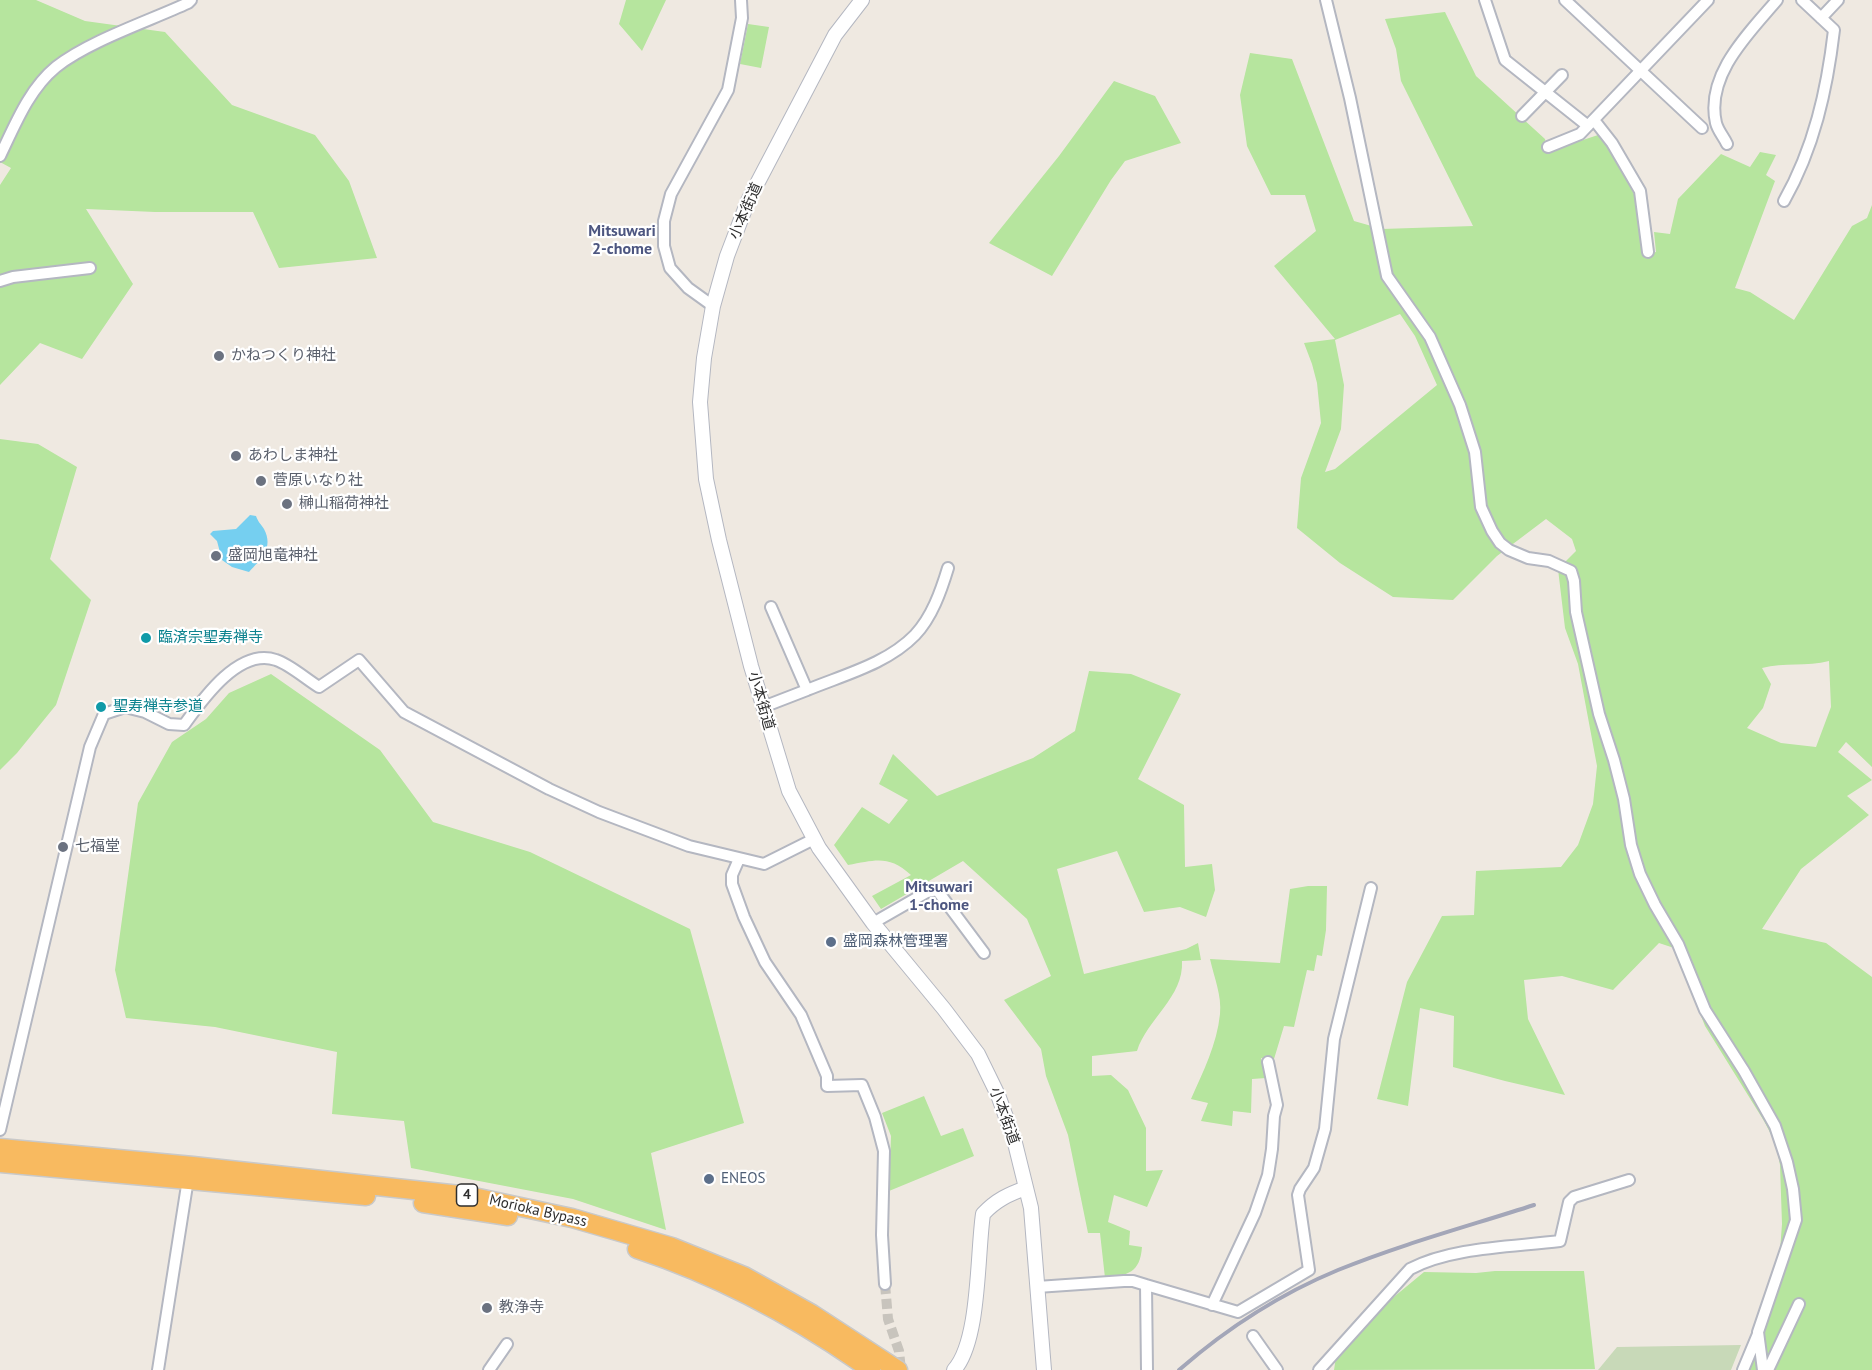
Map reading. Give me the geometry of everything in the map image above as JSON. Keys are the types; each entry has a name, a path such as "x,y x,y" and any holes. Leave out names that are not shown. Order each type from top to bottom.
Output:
{"highway":[{"name":"Morioka Bypass","path":"0,1148 469,1196 572,1218 672,1247 744,1276 813,1314 898,1370"},
{"name":"Morioka Bypass","path":"0,1163 436,1204 498,1214 590,1235 673,1261 752,1295 804,1324 871,1370"}],"street":[{"path":"0,156 19,117 38,88 56,67 93,45 191,0"},
{"path":"713,306 688,288 670,268 664,246 664,221 671,194 728,90 742,18 741,0"},
{"name":"小本街道","path":"862,0 835,35 748,201 727,256 713,306 704,358 700,402 703,456 719,540 763,707 789,791 813,839 873,923 978,1054 998,1095 1014,1139 1031,1208 1044,1370"},
{"path":"1326,0 1350,98 1387,276 1430,337 1460,405 1475,452 1481,507 1491,531 1509,550 1528,558 1549,561 1571,571 1576,612 1599,714 1624,799 1629,837 1640,874 1678,944 1706,1010 1775,1126 1787,1162 1796,1220 1743,1370"},
{"path":"1485,0 1505,60 1591,123 1612,143 1640,191 1648,252"},
{"path":"1564,0 1702,128"},
{"path":"1548,147 1580,134 1708,0"},
{"path":"1727,144 1717,126 1716,91 1733,52 1778,0"},
{"path":"1784,201 1797,177 1820,110 1829,71 1834,30 1802,0"},
{"path":"1821,18 1838,0"},
{"path":"1522,116 1562,75"},
{"path":"0,281 13,277 90,268"},
{"path":"763,707 868,665 895,651 915,635 925,621 941,591 948,568"},
{"path":"771,607 807,690"},
{"path":"0,1130 90,747 104,714 125,707 145,712 169,724 184,725 209,690 250,659 275,659 319,687 359,660 404,712 549,789 599,812 689,846 764,864 813,839"},
{"path":"739,859 732,875 735,895 754,942 801,1015 827,1076 827,1086 862,1085 875,1117 884,1151 882,1235 885,1284"},
{"path":"1037,1287 1133,1281 1238,1312 1310,1270 1298,1195 1314,1168 1322,1140 1329,1102 1334,1040 1371,888"},
{"path":"873,923 927,892 937,890 984,953"},
{"path":"1212,1305 1255,1213 1268,1175 1277,1105 1268,1062"},
{"path":"158,1370 188,1179"},
{"path":"1319,1370 1410,1269 1445,1255 1560,1241 1569,1202 1574,1197 1629,1180"},
{"path":"954,1370 962,1362 969,1338 983,1214 994,1202 1007,1194 1026,1188"},
{"path":"1146,1285 1147,1370"},
{"path":"1768,1370 1799,1304"},
{"path":"1758,1332 1763,1370"},
{"path":"1253,1336 1277,1370"},
{"path":"489,1370 507,1344"}],"green space":[{"path":"0,0 36,0 85,21 165,32 232,105 315,135 349,181 377,258 279,268 253,212 86,209 133,284 82,359 40,343 0,385 0,185 11,168 0,162"},
{"path":"626,0 666,0 642,51 619,24"},
{"path":"1445,12 1476,76 1545,139 1547,152 1598,135 1614,156 1635,196 1642,255 1656,252 1654,232 1670,234 1678,199 1721,154 1750,167 1760,152 1776,155 1766,175 1775,181 1735,288 1750,292 1794,320 1852,226 1867,218 1872,205 1872,767 1846,742 1838,752 1872,780 1847,796 1869,815 1801,869 1762,929 1826,943 1872,977 1872,1370 1747,1370 1750,1343 1780,1251 1782,1224 1780,1165 1776,1144 1764,1121 1705,1026 1674,948 1659,943 1613,990 1562,976 1524,980 1528,1019 1565,1095 1453,1067 1454,1016 1420,1008 1408,1106 1377,1099 1407,982 1442,916 1474,915 1476,871 1561,867 1578,845 1593,804 1597,766 1578,664 1565,628 1558,569 1576,551 1572,539 1546,519 1497,556 1453,600 1393,597 1340,563 1297,528 1301,478 1321,423 1317,383 1304,343 1335,339 1274,266 1316,231 1305,195 1271,195 1247,146 1240,95 1250,53 1292,59 1354,221 1382,229 1473,226 1401,81 1396,49 1385,19","holes":["1400,314 1415,336 1437,385 1335,469 1325,472 1341,429 1344,385 1335,340","1829,661 1831,707 1816,747 1781,743 1747,728 1763,708 1771,684 1762,668"]},
{"path":"748,24 769,27 761,68 740,64"},
{"path":"1114,81 1155,96 1181,143 1125,161 1052,276 989,243 1059,156"},
{"path":"0,439 38,444 77,467 50,559 91,600 56,705 0,770"},
{"path":"1089,671 1131,674 1181,694 1138,779 1184,805 1185,867 1212,864 1215,890 1206,917 1180,907 1144,912 1117,851 1057,869 1084,974 1186,949 1198,943 1201,960 1182,961 1177,986 1142,1039 1137,1051 1092,1056 1092,1076 1111,1075 1128,1090 1146,1128 1146,1171 1163,1170 1147,1207 1114,1195 1108,1222 1130,1231 1129,1245 1142,1247 1139,1262 1131,1271 1120,1276 1105,1278 1100,1233 1088,1233 1068,1135 1046,1076 1041,1049 1004,1000 1051,976 1027,919 963,861 881,909 872,896 911,875 896,864 889,862 874,861 848,865 834,845 862,807 889,824 908,800 879,784 893,754 937,796 1033,758 1075,731"},
{"path":"271,674 380,750 433,822 530,852 690,929 744,1123 651,1153 666,1230 573,1199 411,1168 404,1121 332,1114 337,1052 215,1027 126,1018 115,970 138,803 172,742 206,719 229,693"},
{"path":"1327,886 1326,930 1322,956 1317,955 1314,971 1307,970 1294,1027 1284,1026 1274,1059 1261,1058 1266,1078 1252,1079 1251,1113 1233,1111 1232,1126 1201,1121 1208,1103 1191,1099 1213,1047 1220,1014 1219,993 1210,959 1280,963 1290,889"},
{"path":"924,1096 941,1136 963,1128 974,1156 889,1191 891,1136 882,1113"},
{"path":"1584,1271 1595,1369 1334,1370 1336,1357 1389,1301 1424,1272"},
{"path":"1741,1345 1731,1370 1598,1370 1617,1347"}],"water":[{"path":"250,515 256,516 264,529 268,542 265,553 249,572 232,567 222,560 217,541 210,534 213,531 236,529"}],"tunnel":[{"path":"885,1284 888,1319 899,1351 901,1370"}],"railway":[{"path":"1179,1370 1216,1340 1254,1314 1316,1280 1386,1252 1534,1205"}],"place":[{"name":"かねつくり神社","path":"219,356"},
{"name":"あわしま神社","path":"236,456"},
{"name":"菅原いなり社","path":"261,481"},
{"name":"榊山稲荷神社","path":"287,504"},
{"name":"盛岡旭竜神社","path":"216,556"},
{"name":"臨済宗聖寿禅寺","path":"146,638"},
{"name":"聖寿禅寺参道","path":"101,707"},
{"name":"七福堂","path":"63,847"},
{"name":"盛岡森林管理署","path":"831,942"},
{"name":"ENEOS","path":"709,1179"},
{"name":"教浄寺","path":"487,1308"}],"district":[{"name":"Mitsuwari 2-chome","path":"622,240"},
{"name":"Mitsuwari 1-chome","path":"939,896"}]}
